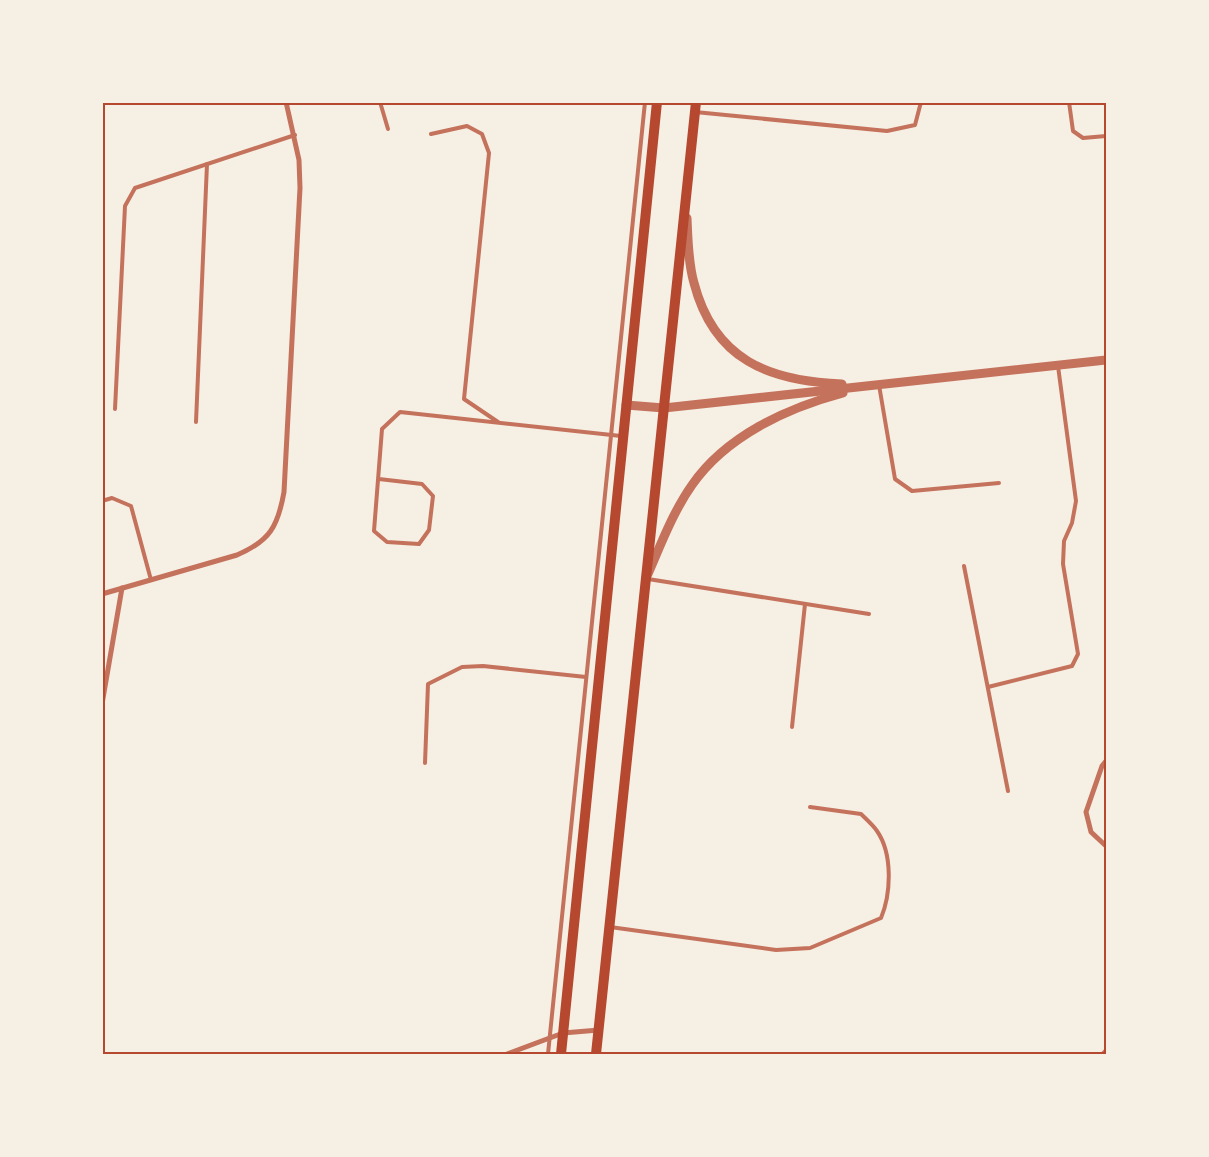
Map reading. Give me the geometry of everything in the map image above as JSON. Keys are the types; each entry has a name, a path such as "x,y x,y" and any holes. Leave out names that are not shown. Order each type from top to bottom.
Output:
{"main road":[{"path":"561,1054 657,102"},
{"path":"596,1054 696,107"}],"street":[{"path":"102,594 237,554 256,546 271,533 280,514 284,492 300,188 299,160 295,135 286,102"},
{"path":"686,196 694,282 707,319 730,349 758,369 792,379 874,385"},
{"path":"626,405 664,408 1106,360"},
{"path":"646,579 672,518 693,484 721,454 753,430 791,412 830,397 874,385"},
{"path":"102,704 122,588"},
{"path":"1106,761 1102,766 1086,812 1091,832 1106,846"},
{"path":"507,1054 563,1033 599,1030"},
{"path":"1103,1054 1106,1051"}],"lane":[{"path":"380,102 388,129"},
{"path":"548,1054 645,102"},
{"path":"696,107 887,131 915,124 922,102"},
{"path":"1069,102 1073,132 1083,138 1106,136"},
{"path":"431,134 467,126 482,134 489,153 464,399 500,423"},
{"path":"115,409 125,206 135,188 295,135"},
{"path":"196,422 207,164"},
{"path":"988,687 1072,666 1078,654 1063,564 1064,541 1072,523 1076,501 1058,365"},
{"path":"874,385 895,479 912,491 999,483"},
{"path":"378,479 422,484 433,496 429,530 419,544 387,542 374,531 378,479 382,429 400,412 623,437"},
{"path":"102,501 112,498 131,506 151,580"},
{"path":"964,566 1008,791"},
{"path":"646,579 869,614"},
{"path":"792,727 805,604"},
{"path":"425,764 428,684 462,667 483,666 586,677"},
{"path":"610,927 776,950 810,948 881,918 888,902 888,856 878,832 861,814 810,807"}]}
